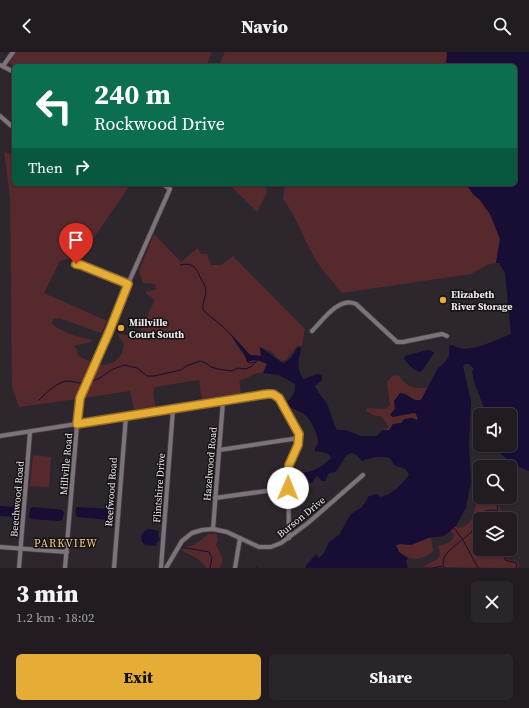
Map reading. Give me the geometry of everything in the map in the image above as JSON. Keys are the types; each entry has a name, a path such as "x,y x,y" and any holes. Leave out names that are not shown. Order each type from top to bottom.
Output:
{"street":[{"path":"12,71 2,65 13,52"},
{"path":"0,116 12,126"},
{"name":"Millville Road","path":"65,568 80,398 170,189 166,186"},
{"path":"73,265 81,265 128,284"},
{"path":"312,331 336,307 347,302 351,302 356,304 397,342 442,334 447,336"},
{"path":"0,436 270,394 276,396 281,400 298,431 299,438 298,445 289,465 289,538"},
{"name":"Hazelwood Road","path":"213,529 223,401"},
{"name":"Flintshire Drive","path":"161,568 173,409"},
{"name":"Reefwood Road","path":"114,568 126,416"},
{"name":"Beechwood Road","path":"19,568 30,432"},
{"path":"219,450 299,438"},
{"name":"Burson Drive","path":"166,568 175,550 184,539 192,533 198,531 213,529 227,532 253,545 264,547 277,545 289,538 308,523 363,475"},
{"path":"215,498 288,488"},
{"path":"235,568 240,538"},
{"path":"0,547 67,552"}],"shaded area":[{"path":"16,52 212,52 207,64 12,64 12,65 9,63"},
{"path":"225,52 447,52 446,64 219,64"},
{"path":"447,52 529,52 529,471 517,466 517,460 508,460 499,452 517,452 517,408 483,408 483,405 474,382 472,371 474,369 469,364 466,364 463,366 471,401 469,446 471,482 466,508 456,526 444,536 428,538 411,545 396,545 399,552 408,558 406,561 408,568 306,568 305,567 316,554 319,558 324,553 329,542 339,535 351,514 362,507 369,496 376,494 381,497 389,494 400,486 409,475 405,469 394,465 390,458 376,457 362,461 357,455 352,453 345,457 338,470 329,473 325,481 322,481 317,475 312,483 310,483 293,475 292,473 294,471 309,472 314,470 326,463 331,457 327,453 315,451 318,440 310,421 302,413 286,405 294,392 295,384 279,375 263,373 267,364 255,360 247,362 230,333 250,355 261,356 260,347 284,363 291,358 297,348 300,347 301,349 298,365 301,376 304,379 317,374 322,375 322,380 315,386 328,406 337,430 346,430 361,436 377,436 383,430 389,430 393,424 401,423 404,419 418,419 414,413 393,417 390,415 395,409 394,401 400,393 416,400 421,400 438,368 449,356 449,346 453,345 458,348 465,349 473,348 511,334 505,273 499,263 496,263 500,239 490,214 467,186 517,186 517,64 446,64"},
{"path":"4,152 12,154 12,186 125,186 128,188 93,239 80,235 73,257 60,261 44,293 107,321 101,333 59,318 53,319 52,324 58,328 76,336 93,340 88,343 74,346 77,350 78,356 92,362 77,399 19,407 12,386 10,198"},
{"path":"231,186 266,186 267,192 257,212"},
{"path":"285,186 467,186 490,214 500,239 496,263 487,265 471,274 342,293 315,258 288,205 283,199"},
{"path":"154,234 181,262 198,248 201,254 207,254 211,265 221,265 233,256 305,329 302,346 297,346 286,360 281,361 270,351 260,347 261,356 250,355 231,334 245,355 251,359 267,364 263,373 257,373 245,379 239,380 241,393 202,399 199,380 155,387 153,394 155,407 134,410 130,391 84,398 84,394 97,364 103,365 113,363 122,353 124,344 118,335 132,336 139,333 154,302 153,298 146,294 146,291 155,290 155,284 143,283 139,271"},
{"path":"427,350 434,353 422,371 419,372 411,367 404,359 405,356"},
{"path":"395,375 399,376 408,385 418,388 427,388 421,400 414,400 405,393 394,401 395,409 391,413 415,413 418,418 417,420 412,418 387,431 383,430 389,427 382,417 373,415 366,411 367,408 385,409 390,406 387,382"},
{"path":"33,455 51,457 49,487 30,486"},
{"path":"476,504 498,504 501,512 474,512"},
{"path":"0,506 15,507 17,509 16,517 0,516"},
{"path":"33,507 62,510 64,512 62,520 31,519 29,517 30,509"},
{"path":"77,507 111,509 113,512 112,518 107,520 78,517 76,515"},
{"path":"473,515 473,556 507,556 506,559 517,562 519,565 518,568 423,567 438,558 438,546 449,543 453,537 454,534 450,531 456,526 458,528 467,525"},
{"path":"150,529 159,531 158,536 160,540 157,542 156,546 145,545 142,542 141,536 145,530"},
{"path":"209,534 217,534 218,540 216,545 222,558 220,568 206,568 200,561 182,550 184,547 195,544"},
{"path":"431,537 433,551 424,557 413,558 402,555 398,551 396,545 411,545"}],"waterway":[{"path":"180,265 188,264 194,266 206,289 203,310 225,328 231,335"},
{"path":"248,361 249,363 256,362 258,359"},
{"path":"90,382 100,378 111,370 124,365 137,368 147,376 154,376 181,370 186,366 200,361 211,367 232,371 238,368 245,369 251,367 256,362"},
{"path":"39,400 60,383 68,381 84,383"},
{"path":"497,504 498,510"},
{"path":"485,512 491,510 496,510 499,512"},
{"path":"454,528 463,540 478,568"},
{"path":"444,568 444,557 473,529"},
{"path":"180,547 209,552 212,558 210,568"},
{"path":"505,556 505,560 516,563 516,568"},
{"path":"433,568 442,566"}],"place":[{"name":"Elizabeth River Storage","path":"443,300"},
{"name":"Millville Court South","path":"121,328"}],"district":[{"name":"PARKVIEW","path":"66,543"}],"route":[{"path":"76,264 128,284 80,398 77,424 273,394 281,400 299,434 298,445 289,465 288,488"}]}
